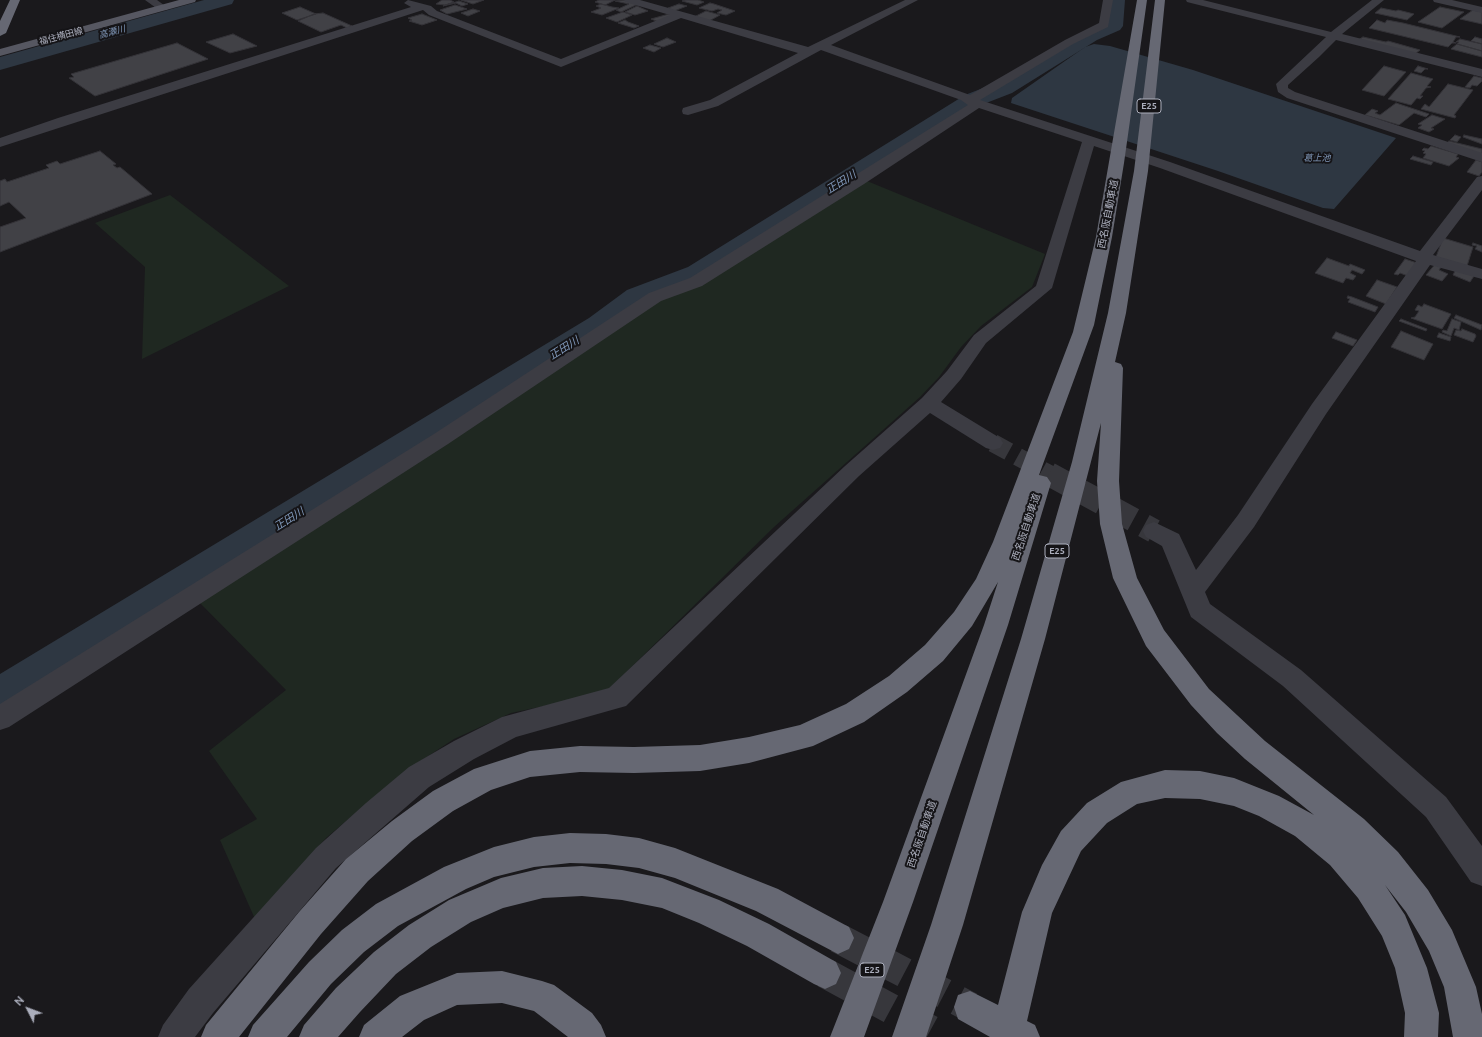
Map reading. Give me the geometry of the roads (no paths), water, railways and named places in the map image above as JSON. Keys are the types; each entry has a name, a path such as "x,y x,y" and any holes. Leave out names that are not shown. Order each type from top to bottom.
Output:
{"highway":[{"path":"0,33 15,0"},
{"name":"西名阪自動車道","path":"847,1037 898,902 996,625 1050,452 1085,325 1117,163 1142,0"},
{"name":"E25","path":"909,1037 947,925 1035,632 1082,462 1117,313 1141,171 1157,41 1160,0"},
{"path":"1117,313 1108,481 1116,547 1125,578 1140,610 1156,638 1177,669 1205,703 1255,750 1354,829 1387,863 1413,896 1441,941 1460,987 1470,1037"},
{"path":"218,1037 310,923 357,870 402,831 443,801 484,779 530,764 544,762 580,759 634,760 700,758 749,750 803,737 855,713 898,684 934,653 963,619 985,584 1004,542 1085,325"},
{"path":"1007,1037 1037,912 1053,876 1071,842 1097,813 1132,792 1165,784 1200,785 1234,792 1269,806 1305,826 1340,855 1369,887 1394,926 1411,968 1422,1013 1421,1037"},
{"path":"266,1037 320,973 353,941 387,915 421,895 455,878 494,862 534,852 570,848 606,849 639,853 675,863 767,900 838,938"},
{"path":"316,1037 348,1000 385,963 420,936 460,911 501,893 543,883 582,881 622,885 662,893 708,911 758,935 825,973"},
{"path":"376,1037 412,1008 457,989 502,987 542,997 580,1025 589,1037"},
{"path":"970,1007 1023,1037"}],"main road":[{"name":"福住横田線","path":"0,52 191,0"}],"street":[{"path":"150,0 163,8"},
{"path":"402,0 561,63 680,15"},
{"path":"0,143 70,119 420,7 435,0"},
{"path":"629,0 680,15 814,48 965,97 973,102 1165,165 1426,259 1439,261 1482,274"},
{"path":"688,111 714,103 779,69 814,48 913,0"},
{"path":"0,718 441,438 655,297 696,282 860,181 974,107 974,98 1069,42 1104,25 1108,0"},
{"path":"1191,0 1482,73"},
{"path":"1378,0 1333,36 1315,55 1281,85 1284,91 1482,158"},
{"path":"1438,0 1482,10"},
{"path":"658,8 672,3"},
{"path":"175,1037 200,1001 326,858 376,813 419,777 464,750 512,726 617,698 852,471 929,404 954,376 980,340 1044,288 1089,140"},
{"path":"1193,591 1246,521 1319,409 1426,259 1425,255 1482,180"},
{"path":"929,404 993,443"},
{"path":"1154,531 1171,540 1200,610 1292,678 1436,808 1482,871"}],"water":[{"name":"葛上池","path":"1094,44 1110,46 1193,70 1396,138 1334,209 1323,208 1218,171 1011,103 1012,98 1085,47"}],"waterway":[{"name":"高瀬川","path":"0,64 225,0"},
{"name":"正田川","path":"0,699 600,325 638,297 699,273 973,100 1004,88 1090,36 1113,26 1116,0"}],"tunnel":[{"path":"993,443 1051,475"},
{"path":"1049,474 1154,531"},
{"path":"838,938 970,1007"},
{"path":"825,973 943,1037"}]}
